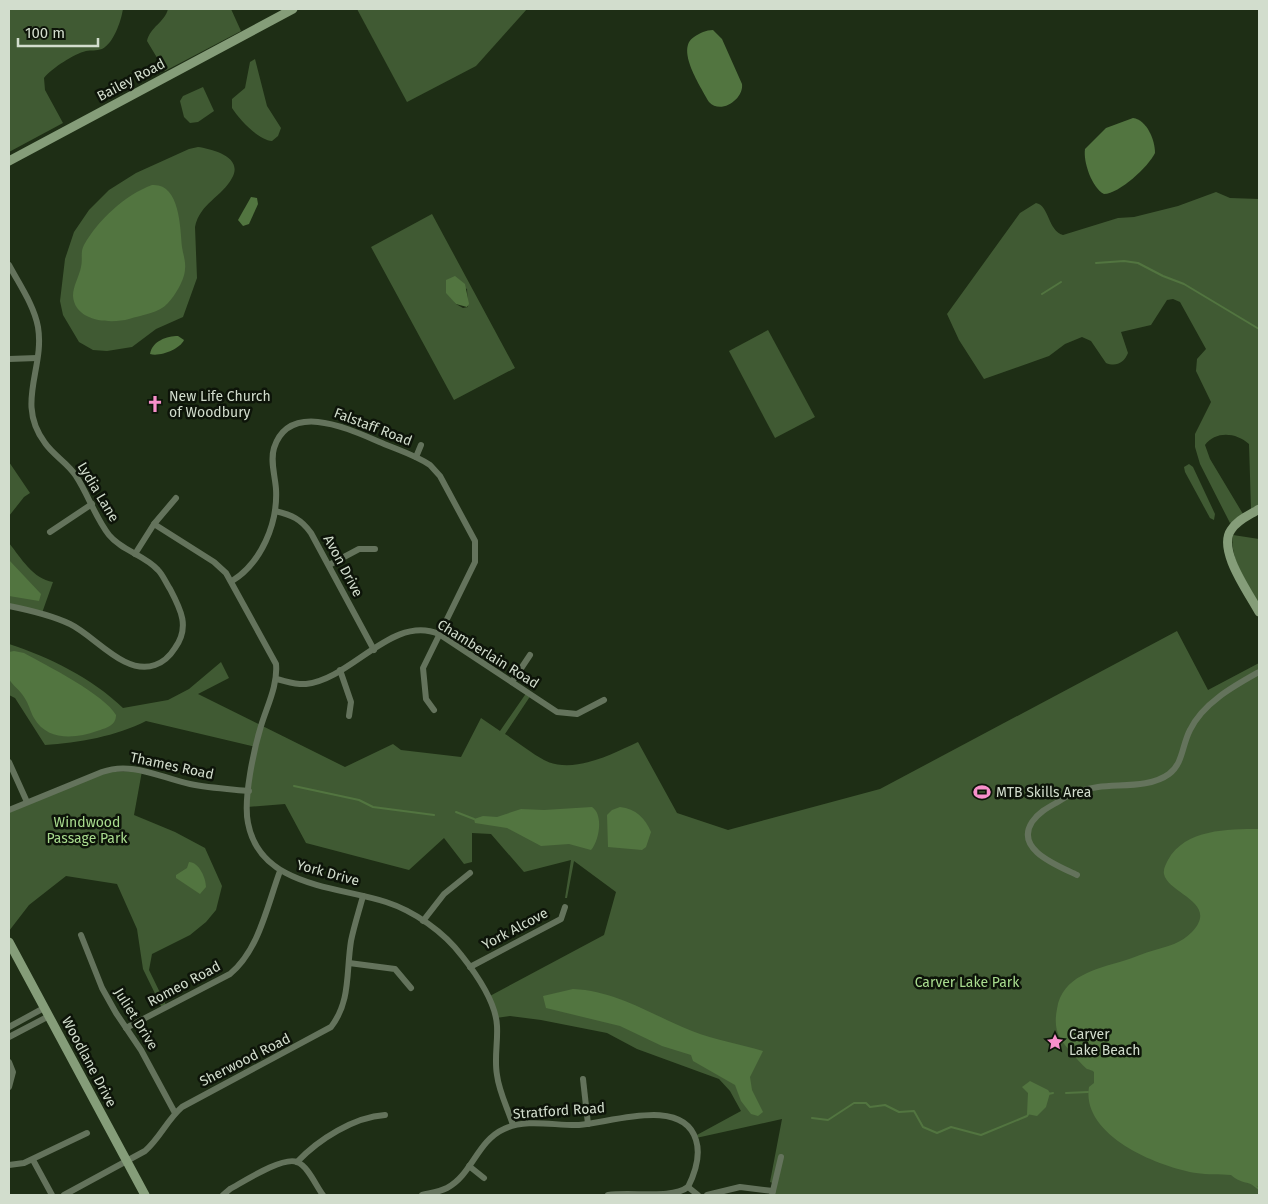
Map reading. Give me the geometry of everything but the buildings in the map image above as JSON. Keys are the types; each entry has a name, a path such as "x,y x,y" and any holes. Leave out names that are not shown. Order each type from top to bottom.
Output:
{"street":[{"name":"Bailey Road","path":"9,162 292,9"},
{"name":"Lydia Lane","path":"9,265 36,319 38,336 37,358 30,395 35,425 48,447 75,474 110,536 159,570 183,617 184,628 180,641 168,656 156,664 141,667 128,664 70,624 46,615 9,606"},
{"path":"9,359 37,358"},
{"name":"Falstaff Road","path":"232,582 248,570 257,558 275,511 274,448 283,433 300,424 320,421 337,425 416,457 430,465 440,476 475,541 476,548 475,562 423,668 422,678 426,699 434,710"},
{"path":"416,457 421,445"},
{"path":"135,554 154,524 176,498"},
{"path":"50,532 92,504"},
{"path":"1259,508 1237,523 1228,536 1227,546 1230,557 1259,612"},
{"name":"Avon Drive","path":"275,511 294,515 312,533 374,650"},
{"name":"York Drive","path":"154,524 221,567 232,582 276,664 276,679 258,739 247,812 251,833 261,852 280,871 302,881 393,905 423,921 451,944 470,967 496,1016 497,1077 513,1125"},
{"path":"329,565 359,549 375,549"},
{"name":"Chamberlain Road","path":"276,679 306,684 317,682 409,631 421,629 439,634 550,708 566,714 581,712 604,700"},
{"path":"512,682 530,655"},
{"path":"340,670 351,702 348,716"},
{"path":"1077,875 1037,854 1029,840 1030,826 1034,819 1061,799 1080,791 1142,783 1171,773 1179,763 1189,731 1199,716 1226,692 1259,672"},
{"path":"9,762 27,802"},
{"name":"Thames Road","path":"9,810 102,772 118,768 136,769 192,785 249,791"},
{"name":"Romeo Road","path":"126,1028 230,974 243,962 253,944 280,871"},
{"path":"423,921 444,894 470,873"},
{"name":"Sherwood Road","path":"64,1195 78,1192 151,1146 175,1113 188,1103 323,1033 331,1027 344,1003 353,931 362,896"},
{"name":"York Alcove","path":"470,967 561,919 565,907"},
{"name":"Juliet Drive","path":"81,935 102,988 141,1050 175,1113"},
{"name":"Woodlane Drive","path":"9,942 145,1195"},
{"path":"349,963 395,970 411,988"},
{"path":"9,1027 46,1012"},
{"path":"9,1037 46,1012"},
{"path":"9,1062 13,1072 9,1087"},
{"path":"583,1079 588,1124"},
{"name":"Stratford Road","path":"422,1195 447,1188 460,1178 491,1137 513,1125 588,1124 648,1114 671,1118 687,1124 695,1136 698,1145 696,1168 688,1187"},
{"path":"297,1162 328,1138 368,1116 385,1115"},
{"path":"9,1165 33,1160 86,1133"},
{"path":"707,1195 740,1187 773,1193 781,1157"},
{"path":"33,1160 52,1195"},
{"path":"223,1195 230,1189 279,1163 291,1160 297,1162 323,1195"},
{"path":"469,1166 484,1178"},
{"path":"608,1195 676,1194 688,1187 698,1195"}],"green space":[{"path":"9,9 123,9 116,31 106,46 98,50 86,51 70,58 44,78 45,90 63,123 9,152"},
{"path":"168,9 231,9 241,31 165,71 147,41 151,32 164,18"},
{"path":"357,9 527,9 476,66 407,102"},
{"path":"255,59 267,106 281,128 278,136 272,141 255,133 239,118 232,108 232,99 245,88 250,62"},
{"path":"203,87 214,111 198,122 190,123 184,117 180,101 183,96"},
{"path":"198,147 225,155 234,165 235,171 228,185 201,212 195,227 197,278 183,317 156,329 132,347 107,351 93,350 79,342 63,315 60,301 65,259 74,232 89,210 109,190 136,173 189,149"},
{"path":"1216,192 1230,198 1259,199 1259,504 1251,509 1249,444 1232,435 1220,435 1209,440 1205,445 1210,459 1243,514 1230,523 1200,464 1195,447 1195,434 1211,402 1196,371 1197,359 1206,349 1180,302 1173,299 1167,300 1151,325 1121,332 1128,353 1119,363 1113,365 1106,363 1091,341 1082,337 1065,344 1049,356 984,379 959,340 947,314 1020,213 1036,203 1044,208 1054,229 1063,235 1118,218 1134,217 1178,206"},
{"path":"432,214 515,368 454,400 371,247","holes":["446,280 467,289 468,307 463,308 456,304 446,290"]},
{"path":"768,330 815,417 775,438 729,351"},
{"path":"9,462 30,493 24,497 9,516"},
{"path":"1189,464 1193,467 1215,514 1214,520 1210,518 1185,472 1184,467"},
{"path":"1233,535 1259,539 1259,605 1237,562 1234,553"},
{"path":"9,543 33,572 39,577 53,582 42,613 9,606"},
{"name":"Carver Lake Park","path":"1177,631 1208,690 1259,663 1259,1195 772,1195 775,1184 770,1182 782,1119 696,1138 695,1136 741,1111 730,1091 719,1079 637,1049 607,1033 541,1020 510,1016 496,1018 488,997 604,935 616,892 574,861 567,898 565,898 571,860 524,872 491,834 472,833 472,862 464,864 444,838 409,870 306,843 285,804 247,807 256,747 146,721 123,731 97,738 45,745 15,698 9,695 9,644 39,655 84,678 123,708 168,700 189,689 221,662 229,678 198,694 345,767 393,744 401,750 461,757 481,718 500,731 527,692 531,695 505,734 529,751 555,764 580,764 604,757 638,742 677,813 728,830 880,789"},
{"name":"Windwood Passage Park","path":"142,771 134,815 175,832 205,848 222,886 216,910 206,922 190,935 152,954 149,970 167,1007 163,1010 143,969 137,929 117,884 66,876 29,905 9,931 9,810 102,772"}],"shaded area":[{"path":"713,30 722,39 742,84 742,90 736,100 731,104 720,107 714,106 709,102 691,68 687,50 689,43 694,37 703,32"},
{"path":"1133,118 1142,122 1149,131 1154,142 1155,153 1147,165 1133,178 1110,193 1104,194 1092,181 1089,174 1085,161 1085,149 1106,128"},
{"path":"152,185 161,186 168,191 177,208 185,261 185,273 179,287 171,300 160,309 150,313 122,321 104,321 87,316 75,305 73,296 81,267 84,245 97,226 113,209 132,195"},
{"path":"251,197 257,198 258,204 249,224 243,226 238,220"},
{"path":"455,276 465,284 469,304 467,307 456,304 446,293 446,280"},
{"path":"178,336 184,340 174,349 164,353 150,354 151,349 161,340"},
{"path":"9,560 41,594 39,601 9,596"},
{"path":"9,652 24,653 88,690 110,707 116,715 114,722 107,728 80,736 62,736 46,731 34,718 21,692 9,679"},
{"path":"592,807 598,816 599,828 596,841 591,850 569,844 541,846 507,828 475,823 474,819 483,816 497,817 521,809 544,810"},
{"path":"620,807 635,812 643,818 649,827 651,832 646,847 642,850 608,847 607,815 612,810"},
{"path":"1234,829 1259,829 1259,1187 1237,1180 1231,1175 1196,1173 1163,1164 1126,1146 1110,1134 1097,1120 1090,1105 1089,1087 1094,1083 1094,1072 1087,1069 1062,1041 1058,1035 1056,1020 1060,998 1073,981 1102,967 1175,944 1192,932 1199,922 1200,913 1190,899 1174,887 1164,874 1166,863 1176,850 1185,842 1208,833"},
{"path":"189,862 199,868 205,879 206,887 200,894 176,878 176,875 187,868"},
{"path":"573,989 605,994 692,1031 763,1051 750,1077 752,1090 763,1112 758,1116 751,1114 741,1101 735,1085 693,1061 691,1055 662,1046 620,1026 546,1008 543,996"},
{"path":"1030,1081 1048,1090 1050,1093 1046,1107 1037,1116 1027,1114 1028,1093 1022,1087"}],"waterway":[{"path":"1096,263 1124,261 1138,263 1184,284 1259,329"},
{"path":"1042,294 1061,282"},
{"path":"294,786 359,800 373,807 434,815"},
{"path":"456,812 474,819"},
{"path":"1066,1093 1088,1092"},
{"path":"1048,1094 1053,1093"},
{"path":"812,1118 828,1120 854,1103 866,1103 870,1107 885,1105 899,1112 914,1111 923,1127 937,1133 951,1127 981,1135 1027,1116 1029,1113"},
{"path":"1250,1182 1259,1189"}],"place":[{"name":"New Life Church of Woodbury","path":"155,404"},
{"name":"MTB Skills Area","path":"982,792"},
{"name":"Carver Lake Beach","path":"1055,1042"}]}
